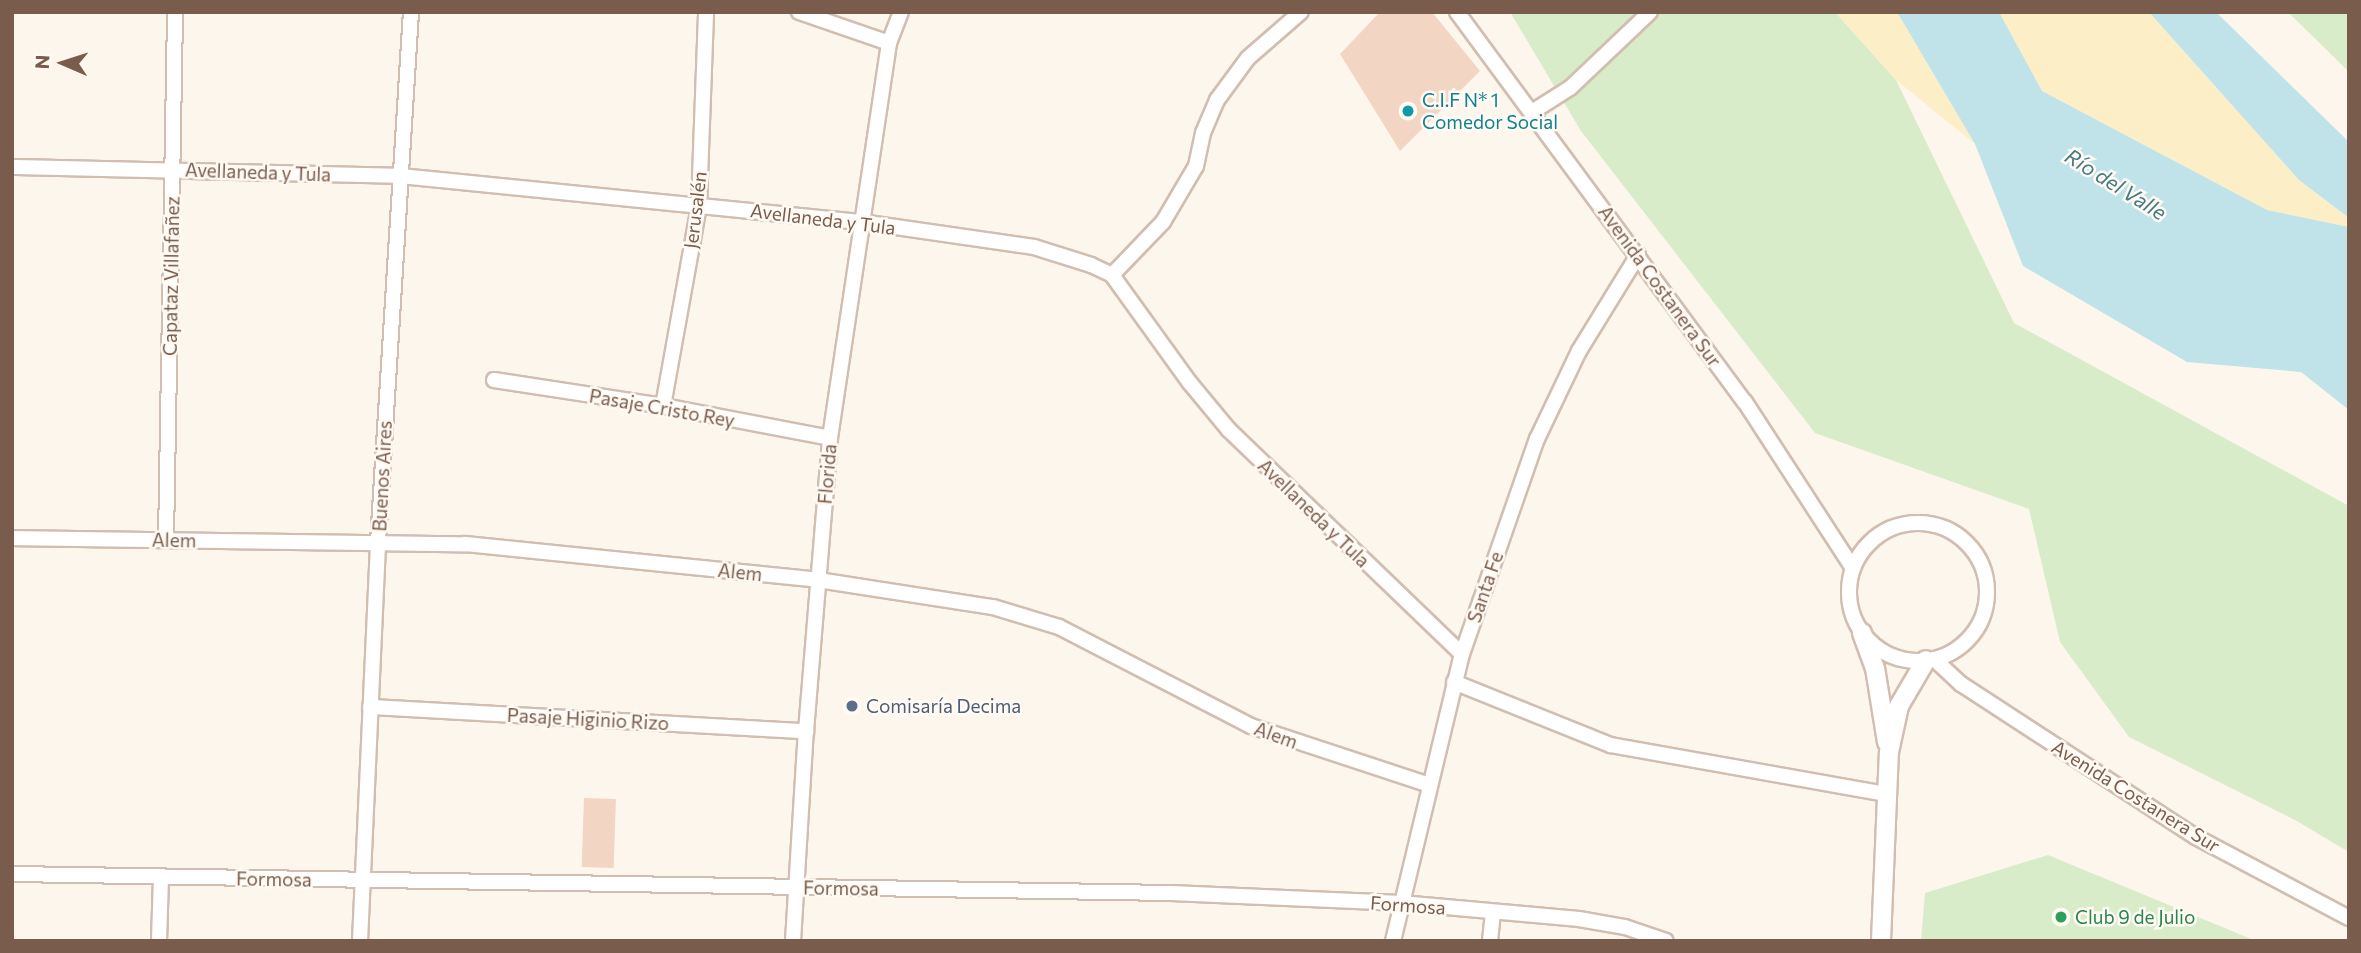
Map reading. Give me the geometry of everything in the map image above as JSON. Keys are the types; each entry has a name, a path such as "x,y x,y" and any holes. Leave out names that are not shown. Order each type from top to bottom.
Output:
{"street":[{"name":"Capataz Villafañez","path":"166,540 175,12"},
{"name":"Buenos Aires","path":"360,941 378,542 411,12"},
{"name":"Jerusalén","path":"663,406 699,205 706,12"},
{"path":"799,12 889,43"},
{"name":"Florida","path":"793,941 806,731 830,439 889,43 901,12"},
{"path":"1112,275 1163,222 1196,166 1203,133 1217,100 1248,58 1301,12"},
{"name":"Avenida Costanera Sur","path":"1457,12 1745,402 1853,568"},
{"path":"1532,112 1570,88 1650,12"},
{"name":"Avellaneda y Tula","path":"12,167 400,176 861,222 1034,247 1091,265 1112,275 1190,383 1229,430 1462,654"},
{"name":"Santa Fe","path":"1393,941 1462,654 1537,439 1579,351 1639,256"},
{"name":"Pasaje Cristo Rey","path":"494,380 663,406 830,439"},
{"path":"1862,633 1877,648 1894,657 1930,660 1954,651 1970,638 1984,612 1987,592 1984,570 1970,545 1940,526 1919,522 1905,523 1885,531 1868,543 1853,568 1849,602 1880,690 1889,752"},
{"name":"Alem","path":"12,538 465,544 818,580 993,607 1059,627 1251,726 1429,785"},
{"path":"1881,941 1889,752 1899,706 1930,660"},
{"name":"Avenida Costanera Sur","path":"1930,660 1961,684 2196,836 2349,918"},
{"path":"1454,682 1611,745 1887,794"},
{"name":"Pasaje Higinio Rizo","path":"370,707 806,731"},
{"name":"Formosa","path":"12,874 1171,893 1401,904 1493,912 1625,927 1666,941"},
{"path":"159,941 161,877"},
{"path":"1490,941 1493,912"}],"green space":[{"path":"1510,12 1835,12 1896,80 2014,323 2349,506 2349,852 2295,820 2129,737 2060,642 2029,509 1815,433 1581,131"},
{"path":"2288,12 2349,12 2349,72"},
{"name":"Club 9 de Julio","path":"2048,855 2256,941 1921,941 1925,893"}],"sand":[{"path":"1835,12 1897,12 1975,144 1896,80"},
{"path":"1999,12 2149,12 2299,180 2349,218 2349,227 2267,210 2042,91"}],"water":[{"name":"Río del Valle","path":"1897,12 1999,12 2042,91 2267,210 2349,227 2349,410 2301,372 2187,362 2023,266 1975,144"},
{"path":"2149,12 2216,12 2349,142 2349,218 2299,180"}],"building":[{"name":"C.I.F N* 1 Comedor Social","path":"1380,12 1432,12 1480,71 1400,151 1340,54"},
{"path":"584,798 616,799 614,868 582,867"}],"place":[{"name":"C.I.F N* 1 Comedor Social","path":"1408,111"},
{"name":"Comisaría Decima","path":"852,706"},
{"name":"Club 9 de Julio","path":"2061,917"}]}
